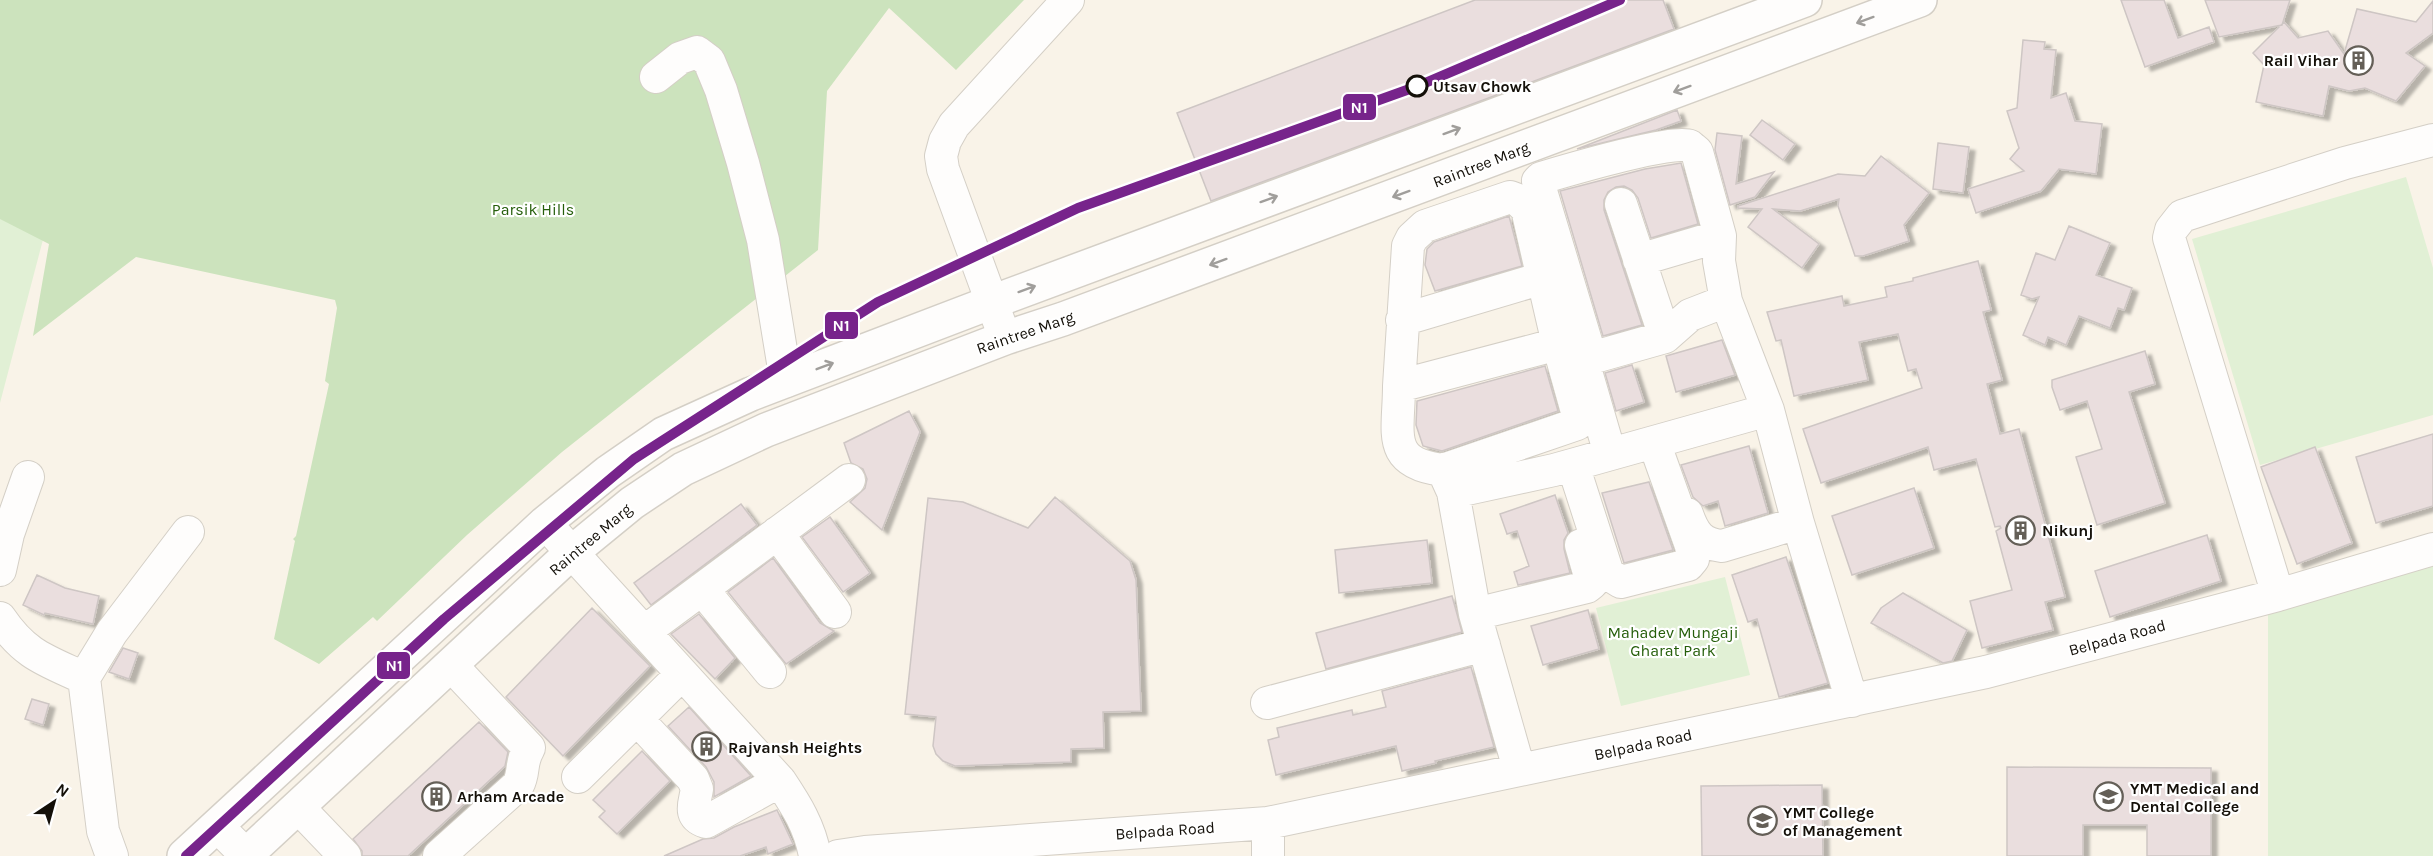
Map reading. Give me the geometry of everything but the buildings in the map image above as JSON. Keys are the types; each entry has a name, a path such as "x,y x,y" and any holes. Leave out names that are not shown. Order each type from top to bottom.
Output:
{"main road":[{"path":"184,856 545,524 608,472 663,435 751,394 992,302 1805,0"},
{"name":"Raintree Marg","path":"246,856 571,553 632,503 683,469 766,430 1005,338 1063,320 1920,0"}],"street":[{"path":"1005,338 943,169 941,156 945,141 965,110 1068,0"},
{"path":"656,77 680,58 697,52 709,61 721,90 763,240 786,381"},
{"path":"2278,594 2169,238 2171,230 2182,216 2345,163 2433,140"},
{"path":"1591,358 1538,181 1541,178 1607,159 1677,145 1689,146 1697,152 1720,236 1719,261 1726,301 1768,410 1798,523 1852,701"},
{"path":"1448,481 1577,424 1579,419 1558,345 1527,209 1510,196 1425,226 1412,238 1408,246 1399,386 1399,448 1408,459 1448,481 1580,463 1768,410"},
{"path":"1621,204 1665,337"},
{"path":"1639,260 1720,236"},
{"path":"1402,320 1543,278"},
{"path":"1267,703 1587,587 1592,582 1592,575 1580,463 1585,368 1591,358 1665,337 1690,315 1726,301"},
{"path":"1399,386 1558,345"},
{"path":"1572,426 1608,574 1621,582 1688,565 1693,559 1691,546 1657,441"},
{"path":"1657,441 1693,532 1702,541 1722,546 1798,523"},
{"path":"0,570 8,534 28,477"},
{"path":"644,632 849,480"},
{"path":"1448,481 1486,625 1519,770"},
{"path":"545,524 780,781 801,813 812,836 815,856"},
{"path":"112,856 103,831 84,678 112,632 188,532"},
{"path":"777,533 835,612"},
{"name":"Belpada Road","path":"838,856 865,852 1016,849 1268,823 1986,672 2278,594 2433,549"},
{"path":"702,589 770,672"},
{"path":"0,618 15,640 37,657 84,678"},
{"path":"440,856 518,785 522,777 522,759 529,748 451,664"},
{"path":"578,777 682,674"},
{"path":"637,719 693,779 697,789 692,806 693,812 703,822 780,781"},
{"path":"298,807 345,856"},
{"path":"1268,823 1268,856"},
{"path":"217,826 246,856"}],"green space":[{"name":"Parsik Hills","path":"0,0 1024,0 956,70 889,8 827,91 818,250 562,452 467,535 377,621 373,617 319,664 274,639 295,541 293,539 296,536 329,384 325,381 337,308 335,300 136,257 33,336 49,244 0,219"},
{"path":"2406,177 2433,268 2433,415 2260,465 2192,239"},
{"path":"0,212 45,232 0,403"},
{"path":"2433,564 2433,856 2268,856 2268,614"},
{"name":"Mahadev Mungaji Gharat Park","path":"1725,577 1750,675 1621,706 1596,608"}],"transit line":[{"name":"N1","path":"186,856 444,619 634,459 878,302 1078,208 1418,86 1620,0"}],"place":[{"name":"Rail Vihar","path":"2359,60"},
{"name":"Utsav Chowk","path":"1417,86"},
{"name":"Nikunj","path":"2021,530"},
{"name":"Rajvansh Heights","path":"707,747"},
{"name":"Arham Arcade","path":"436,796"},
{"name":"YMT Medical and Dental College","path":"2109,797"},
{"name":"YMT College of Management","path":"1762,821"}]}
